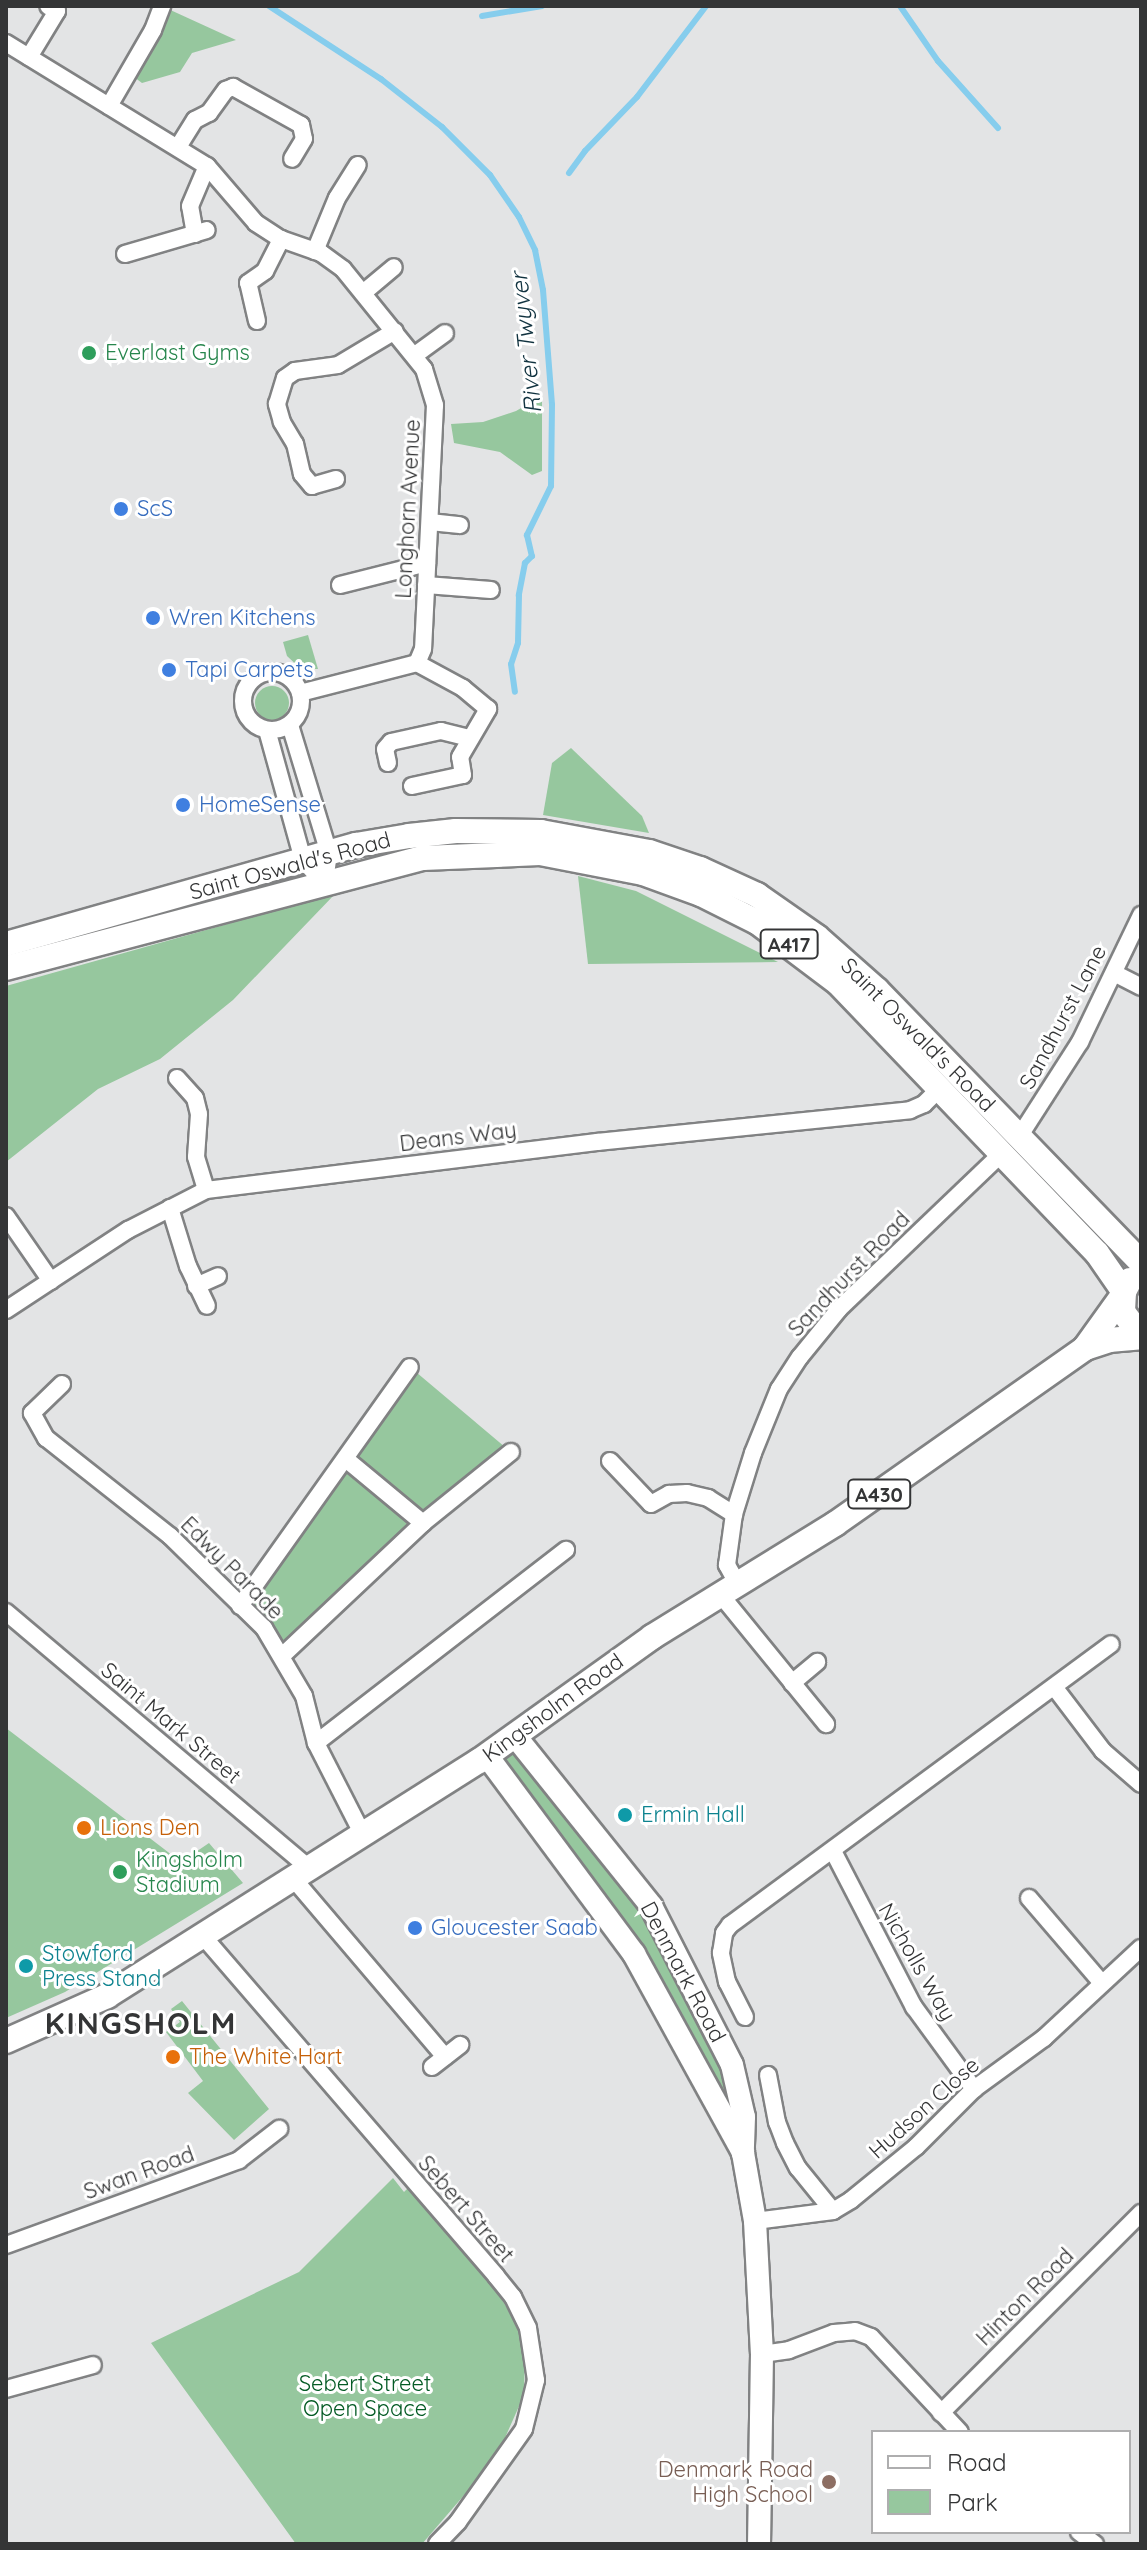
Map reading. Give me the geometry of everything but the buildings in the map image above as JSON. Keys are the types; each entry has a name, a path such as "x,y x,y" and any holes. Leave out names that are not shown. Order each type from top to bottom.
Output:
{"main road":[{"name":"Saint Oswald's Road","path":"6,944 384,839 456,831 541,832 604,841 700,869 757,895 817,937 877,990 1010,1145 1097,1253 1124,1294 1127,1321 1141,1336"},
{"name":"Saint Oswald's Road","path":"6,968 423,858 540,853 643,873 701,894 757,922 806,956 860,1004 940,1088 1010,1145 1141,1262"},
{"name":"Kingsholm Road","path":"1085,1348 1141,1271"},
{"name":"Kingsholm Road","path":"6,2041 107,1996 487,1756 652,1637 835,1524 1085,1348 1109,1340 1141,1336"}],"street":[{"path":"29,57 57,11 48,6"},
{"path":"109,106 153,30 162,6"},
{"name":"Longhorn Avenue","path":"6,43 207,166 256,223 281,239 315,251 343,269 415,355 424,369 435,405 423,649 417,663"},
{"path":"178,147 195,120 209,113 226,90 233,87 301,125 304,139 292,159"},
{"path":"315,251 337,198 358,165"},
{"path":"125,254 201,232 190,206 207,166"},
{"path":"257,321 248,283 265,271 281,239"},
{"path":"363,293 394,267"},
{"path":"336,479 312,486 302,474 295,444 282,422 277,404 285,378 295,371 338,365 395,331"},
{"path":"415,355 445,333"},
{"path":"430,522 460,525"},
{"path":"340,585 427,563"},
{"path":"426,585 491,590"},
{"path":"300,693 417,663 463,688 488,709 460,757 463,775 412,786"},
{"path":"267,730 290,725 300,710 297,685 283,673 265,672 250,682 243,698 247,715 267,730 303,860 324,882"},
{"path":"290,725 329,853 324,882"},
{"path":"388,763 385,749 391,742 441,731 469,738"},
{"name":"Sandhurst Lane","path":"1010,1145 1080,1042 1141,915"},
{"path":"1114,973 1141,987"},
{"path":"177,1078 195,1098 199,1114 196,1157 206,1190"},
{"name":"Deans Way","path":"6,1310 128,1230 206,1190 597,1142 910,1110 924,1104 940,1088"},
{"name":"Sandhurst Road","path":"728,1589 727,1565 734,1514 768,1413 800,1357 848,1299 1010,1145"},
{"path":"170,1208 196,1286 207,1306"},
{"path":"6,1216 51,1281"},
{"path":"196,1286 218,1276"},
{"path":"240,1606 347,1460 410,1367"},
{"name":"Edwy Parade","path":"62,1384 32,1413 46,1438 170,1536 264,1628 283,1655 304,1696 316,1743 363,1835"},
{"path":"283,1655 423,1523 511,1452"},
{"path":"347,1460 423,1523"},
{"path":"610,1461 651,1504 669,1494 687,1493 708,1498 734,1514"},
{"path":"316,1743 566,1550"},
{"path":"728,1589 792,1683 826,1724"},
{"name":"Saint Mark Street","path":"6,1612 300,1872 438,2062 460,2045"},
{"path":"745,2017 727,1982 721,1953 724,1933 730,1925 1111,1644"},
{"path":"792,1683 817,1662"},
{"path":"1055,1688 1103,1751 1141,1784"},
{"name":"Denmark Road","path":"515,1736 651,1906 732,2065 744,2117 743,2153 755,2221 762,2354 759,2544"},
{"name":"Denmark Road","path":"487,1756 634,1954 743,2153"},
{"name":"Nicholls Way","path":"833,1851 914,2007 974,2089"},
{"path":"1029,1898 1101,1982"},
{"name":"Sebert Street","path":"202,1935 496,2276 513,2297 528,2328 536,2380 524,2429 458,2522 437,2544"},
{"name":"Hudson Close","path":"833,2211 916,2147 974,2089 1044,2038 1141,1948"},
{"path":"768,2075 777,2122 785,2143 798,2168 833,2211"},
{"name":"Swan Road","path":"6,2245 239,2160 279,2129"},
{"path":"755,2221 833,2211"},
{"name":"Hinton Road","path":"941,2413 1141,2213"},
{"path":"762,2354 789,2350 834,2333 855,2331 871,2337 958,2430"},
{"path":"6,2389 93,2365"}],"green space":[{"path":"166,8 236,40 192,53 180,72 142,83 134,77"},
{"path":"542,396 542,471 532,475 500,452 454,443 451,424 483,422 516,411"},
{"path":"308,635 318,669 301,669 287,656 283,642"},
{"path":"272,686 284,691 289,703 284,715 272,720 260,715 255,703 260,691"},
{"path":"571,748 642,816 649,833 543,815 552,763"},
{"path":"578,876 636,891 778,962 588,964"},
{"path":"335,894 233,1000 160,1059 98,1089 6,1162 6,986"},
{"path":"410,1367 511,1452 283,1655 240,1606"},
{"name":"Kingsholm Stadium","path":"6,1728 181,1862 209,1843 243,1883 65,1992 6,2018"},
{"path":"515,1736 651,1906 732,2065 743,2153 634,1954 487,1756"},
{"path":"182,2001 269,2109 234,2140 188,2093 203,2081 166,2032 180,2022 171,2009"},
{"name":"Sebert Street Open Space","path":"393,2178 404,2192 408,2188 493,2286 517,2323 525,2352 524,2395 496,2458 422,2544 296,2544 151,2343 299,2272"}],"waterway":[{"name":"River Twyver","path":"269,6 381,79 442,127 490,175 519,217 535,250 543,290 552,405 551,486 527,535 532,556 525,563 519,595 518,643 511,664 515,692"},
{"path":"482,16 542,6"},
{"path":"569,173 585,151 637,97 706,6"},
{"path":"900,6 938,61 998,128"}],"place":[{"name":"Everlast Gyms","path":"89,353"},
{"name":"ScS","path":"121,509"},
{"name":"Wren Kitchens","path":"153,618"},
{"name":"Tapi Carpets","path":"169,670"},
{"name":"HomeSense","path":"183,805"},
{"name":"Ermin Hall","path":"625,1815"},
{"name":"Lions Den","path":"84,1828"},
{"name":"Kingsholm Stadium","path":"120,1872"},
{"name":"Gloucester Saab","path":"415,1928"},
{"name":"Stowford Press Stand","path":"26,1966"},
{"name":"The White Hart","path":"173,2057"},
{"name":"Denmark Road High School","path":"829,2482"}],"district":[{"name":"KINGSHOLM","path":"141,2023"}]}
